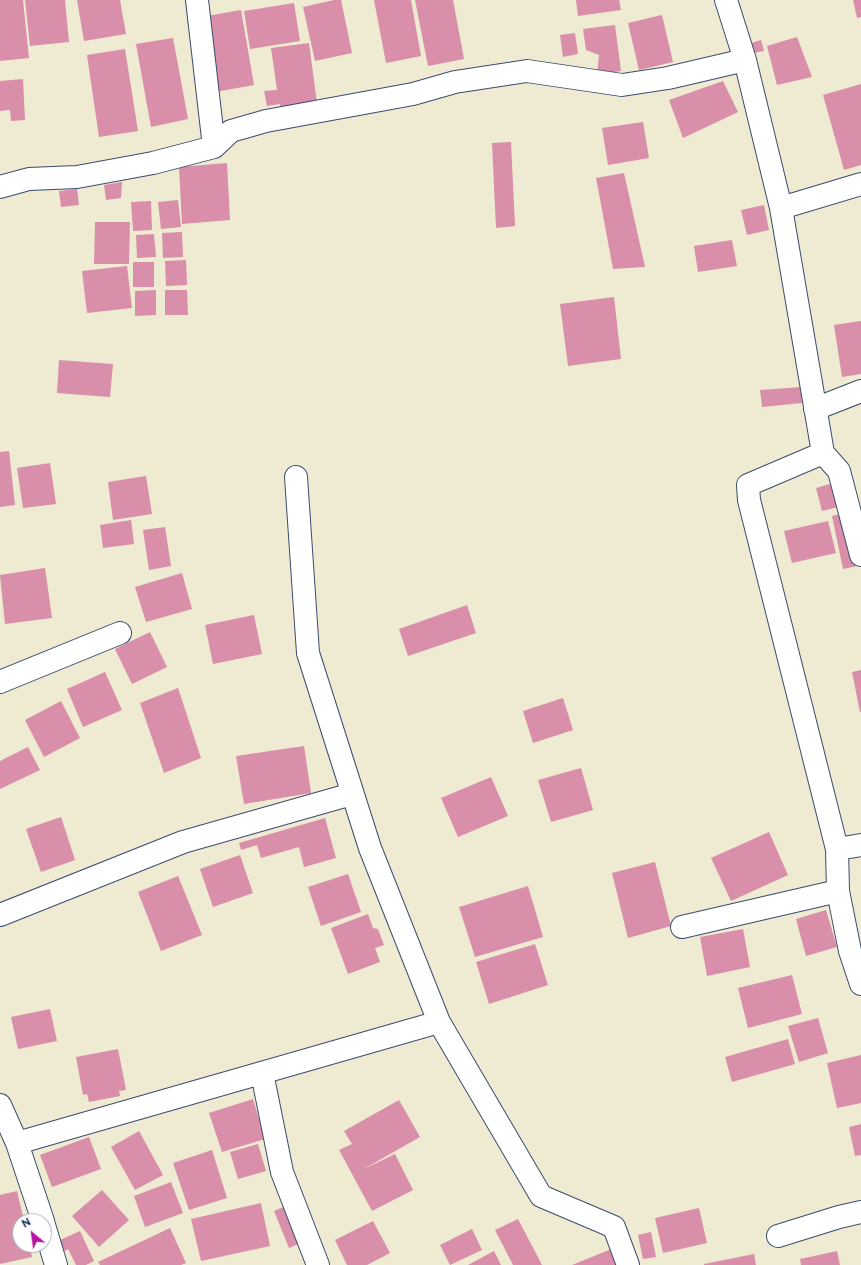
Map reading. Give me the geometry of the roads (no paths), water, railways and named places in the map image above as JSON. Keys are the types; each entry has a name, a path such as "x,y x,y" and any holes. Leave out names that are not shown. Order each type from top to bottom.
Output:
{"street":[{"path":"197,0 214,147"},
{"path":"726,0 745,60 781,208 823,453 839,471 861,555"},
{"path":"0,187 29,179 77,177 153,163 214,147 231,131 266,121 413,94 455,82 527,71 622,85 668,78 745,60"},
{"path":"781,208 861,184"},
{"path":"815,410 861,391"},
{"path":"823,453 748,485 749,500 837,849 838,891 856,951 861,984"},
{"path":"296,477 308,653 370,848 440,1022 541,1196 614,1227 628,1265"},
{"path":"0,682 120,633"},
{"path":"0,915 184,842 352,794"},
{"path":"837,849 861,845"},
{"path":"682,926 838,891"},
{"path":"18,1143 440,1022"},
{"path":"262,1073 282,1172 318,1265"},
{"path":"0,1105 18,1143 40,1213"},
{"path":"778,1236 839,1217 861,1212"},
{"path":"52,1252 56,1265"}]}
